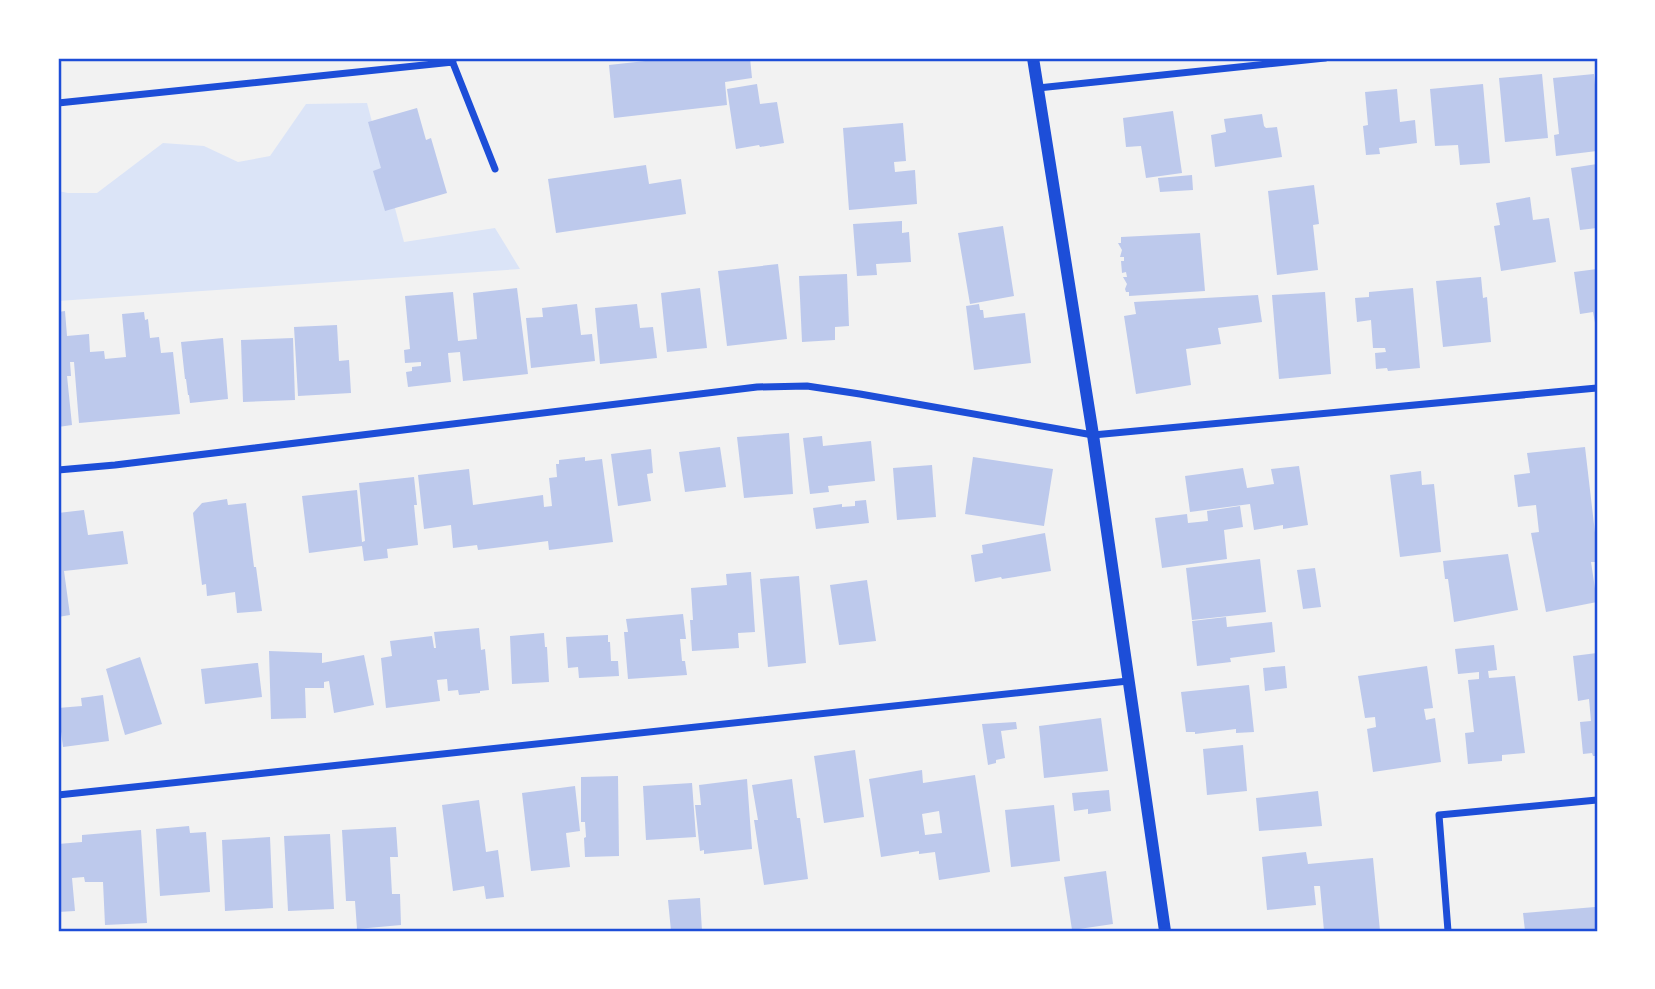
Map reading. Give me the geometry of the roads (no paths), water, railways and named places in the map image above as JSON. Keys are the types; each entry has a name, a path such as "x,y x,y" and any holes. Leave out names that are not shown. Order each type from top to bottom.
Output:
{"street":[{"path":"1033,58 1093,435 1165,931"},
{"path":"1038,88 1325,58"},
{"path":"58,103 452,60 495,169"},
{"path":"58,470 757,387 807,386 1093,435 1597,388"},
{"path":"58,795 1128,681"},
{"path":"1448,931 1439,814 1597,800"}]}
